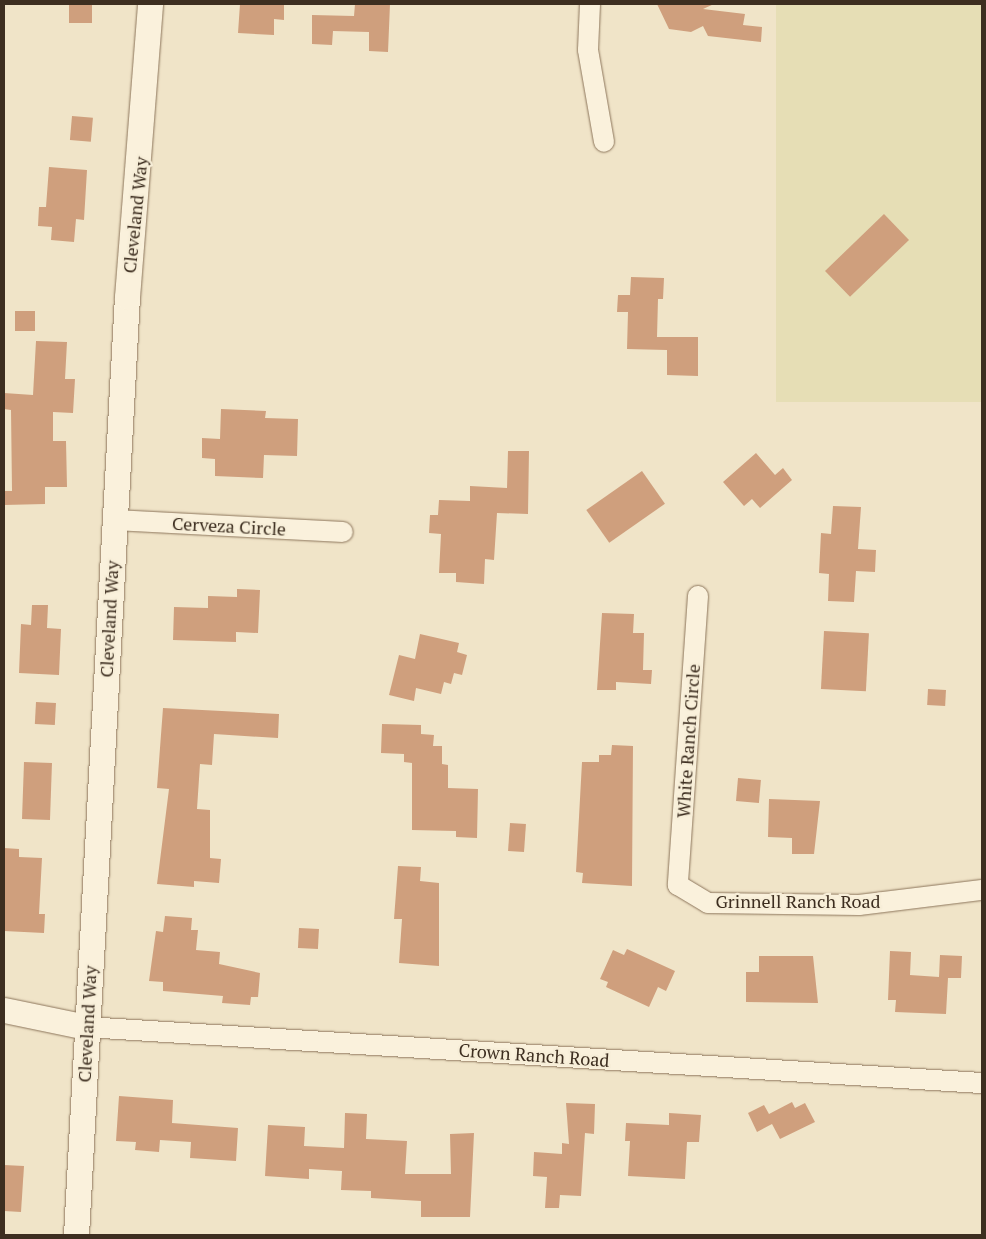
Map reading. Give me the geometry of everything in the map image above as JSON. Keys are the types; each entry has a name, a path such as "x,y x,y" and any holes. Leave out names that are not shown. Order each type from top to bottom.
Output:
{"street":[{"name":"Cleveland Way","path":"76,1235 115,520 150,4"},
{"path":"590,4 588,50 604,142"},
{"name":"Cerveza Circle","path":"115,520 343,532"},
{"name":"White Ranch Circle","path":"678,885 698,596"},
{"name":"Grinnell Ranch Road","path":"678,885 708,903 858,905 982,890"},
{"path":"4,1010 86,1028"},
{"name":"Crown Ranch Road","path":"86,1028 982,1083"}],"shaded area":[{"path":"776,4 982,4 982,402 776,402"}],"building":[{"path":"69,4 92,4 92,23 69,23"},
{"path":"240,4 284,4 284,20 274,19 274,35 238,33"},
{"path":"355,4 390,4 388,52 369,51 369,32 333,31 332,45 312,44 312,15 354,16"},
{"path":"657,4 714,4 703,9 745,14 743,25 762,27 761,42 708,36 703,26 691,32 669,29"},
{"path":"72,116 93,118 91,142 70,140"},
{"path":"49,167 87,170 84,220 76,219 74,242 51,240 52,227 38,226 39,207 46,207"},
{"path":"884,214 909,240 850,297 825,271"},
{"path":"631,277 664,278 663,299 658,299 657,337 698,337 698,376 667,375 667,350 627,349 628,312 617,312 618,295 630,295"},
{"path":"15,311 35,311 35,331 15,331"},
{"path":"36,341 67,342 65,379 75,379 73,413 53,412 53,441 66,441 67,487 45,487 45,504 4,505 4,491 12,491 11,410 4,409 4,393 33,395"},
{"path":"221,409 266,411 265,418 298,419 297,456 264,455 263,478 215,476 215,459 202,458 202,438 220,439"},
{"path":"508,451 529,451 528,514 497,513 494,560 485,559 484,584 456,582 456,573 439,573 441,534 429,533 430,515 438,515 439,500 470,501 470,486 507,488"},
{"path":"756,453 775,475 783,468 792,480 760,508 752,499 744,506 723,482"},
{"path":"642,471 665,504 609,543 586,510"},
{"path":"833,506 861,507 858,549 876,550 875,572 856,571 854,602 828,601 829,574 819,573 821,533 831,534"},
{"path":"237,589 260,590 258,633 236,632 236,642 173,640 174,607 208,608 208,596 237,597"},
{"path":"32,605 48,605 47,628 61,629 59,675 19,673 21,624 31,625"},
{"path":"602,613 634,614 633,633 644,633 643,670 652,670 651,684 616,682 616,690 597,690"},
{"path":"824,631 869,633 866,691 821,689"},
{"path":"420,634 459,643 457,652 467,655 462,675 454,673 451,684 444,682 441,694 416,688 414,701 389,695 399,655 415,659"},
{"path":"928,689 946,690 945,706 927,705"},
{"path":"36,702 56,703 55,725 35,724"},
{"path":"163,708 279,714 278,738 214,734 212,765 200,764 197,809 210,810 210,858 221,859 219,883 194,881 194,887 157,884 169,789 157,788"},
{"path":"382,724 421,725 421,734 434,735 433,746 442,746 442,764 448,765 448,788 478,789 477,838 456,837 456,831 412,830 412,763 404,762 404,754 381,753"},
{"path":"612,745 633,746 632,886 582,883 583,873 576,872 582,762 599,762 599,755 611,755"},
{"path":"24,762 52,763 50,820 22,819"},
{"path":"738,778 761,780 759,803 736,801"},
{"path":"769,799 820,801 814,854 792,854 792,838 768,837"},
{"path":"510,823 526,824 524,852 508,851"},
{"path":"4,848 19,849 19,857 42,858 39,914 45,914 44,933 4,931"},
{"path":"398,866 421,867 420,881 439,883 439,966 399,963 402,919 394,919"},
{"path":"165,916 192,918 191,930 198,930 196,950 220,952 219,964 260,973 258,997 251,997 250,1005 222,1003 223,996 163,991 163,982 149,981 156,931 163,932"},
{"path":"299,928 319,929 318,949 298,948"},
{"path":"627,949 675,971 666,991 658,987 649,1007 606,987 608,982 600,979 613,950 624,955"},
{"path":"890,951 911,952 910,975 939,977 940,955 962,956 961,978 948,978 946,1014 895,1012 896,1000 888,1000"},
{"path":"759,956 813,956 818,1003 746,1002 746,972 759,972"},
{"path":"119,1096 173,1100 172,1123 238,1128 236,1161 190,1158 191,1142 160,1140 159,1152 135,1150 136,1142 116,1141"},
{"path":"792,1102 795,1108 805,1103 815,1122 780,1139 772,1124 757,1132 748,1113 764,1105 769,1114"},
{"path":"566,1103 595,1104 594,1134 585,1133 581,1196 560,1195 559,1208 545,1208 547,1177 533,1176 534,1152 562,1154 562,1143 569,1144"},
{"path":"345,1113 367,1114 366,1139 407,1141 405,1174 451,1174 450,1134 474,1133 470,1217 421,1217 421,1201 371,1198 371,1191 341,1190 342,1171 309,1169 309,1179 265,1176 268,1125 305,1127 304,1146 344,1148"},
{"path":"669,1113 701,1115 699,1142 687,1142 685,1179 628,1176 630,1141 625,1141 626,1123 669,1125"},
{"path":"4,1165 24,1166 21,1212 4,1211"}]}
